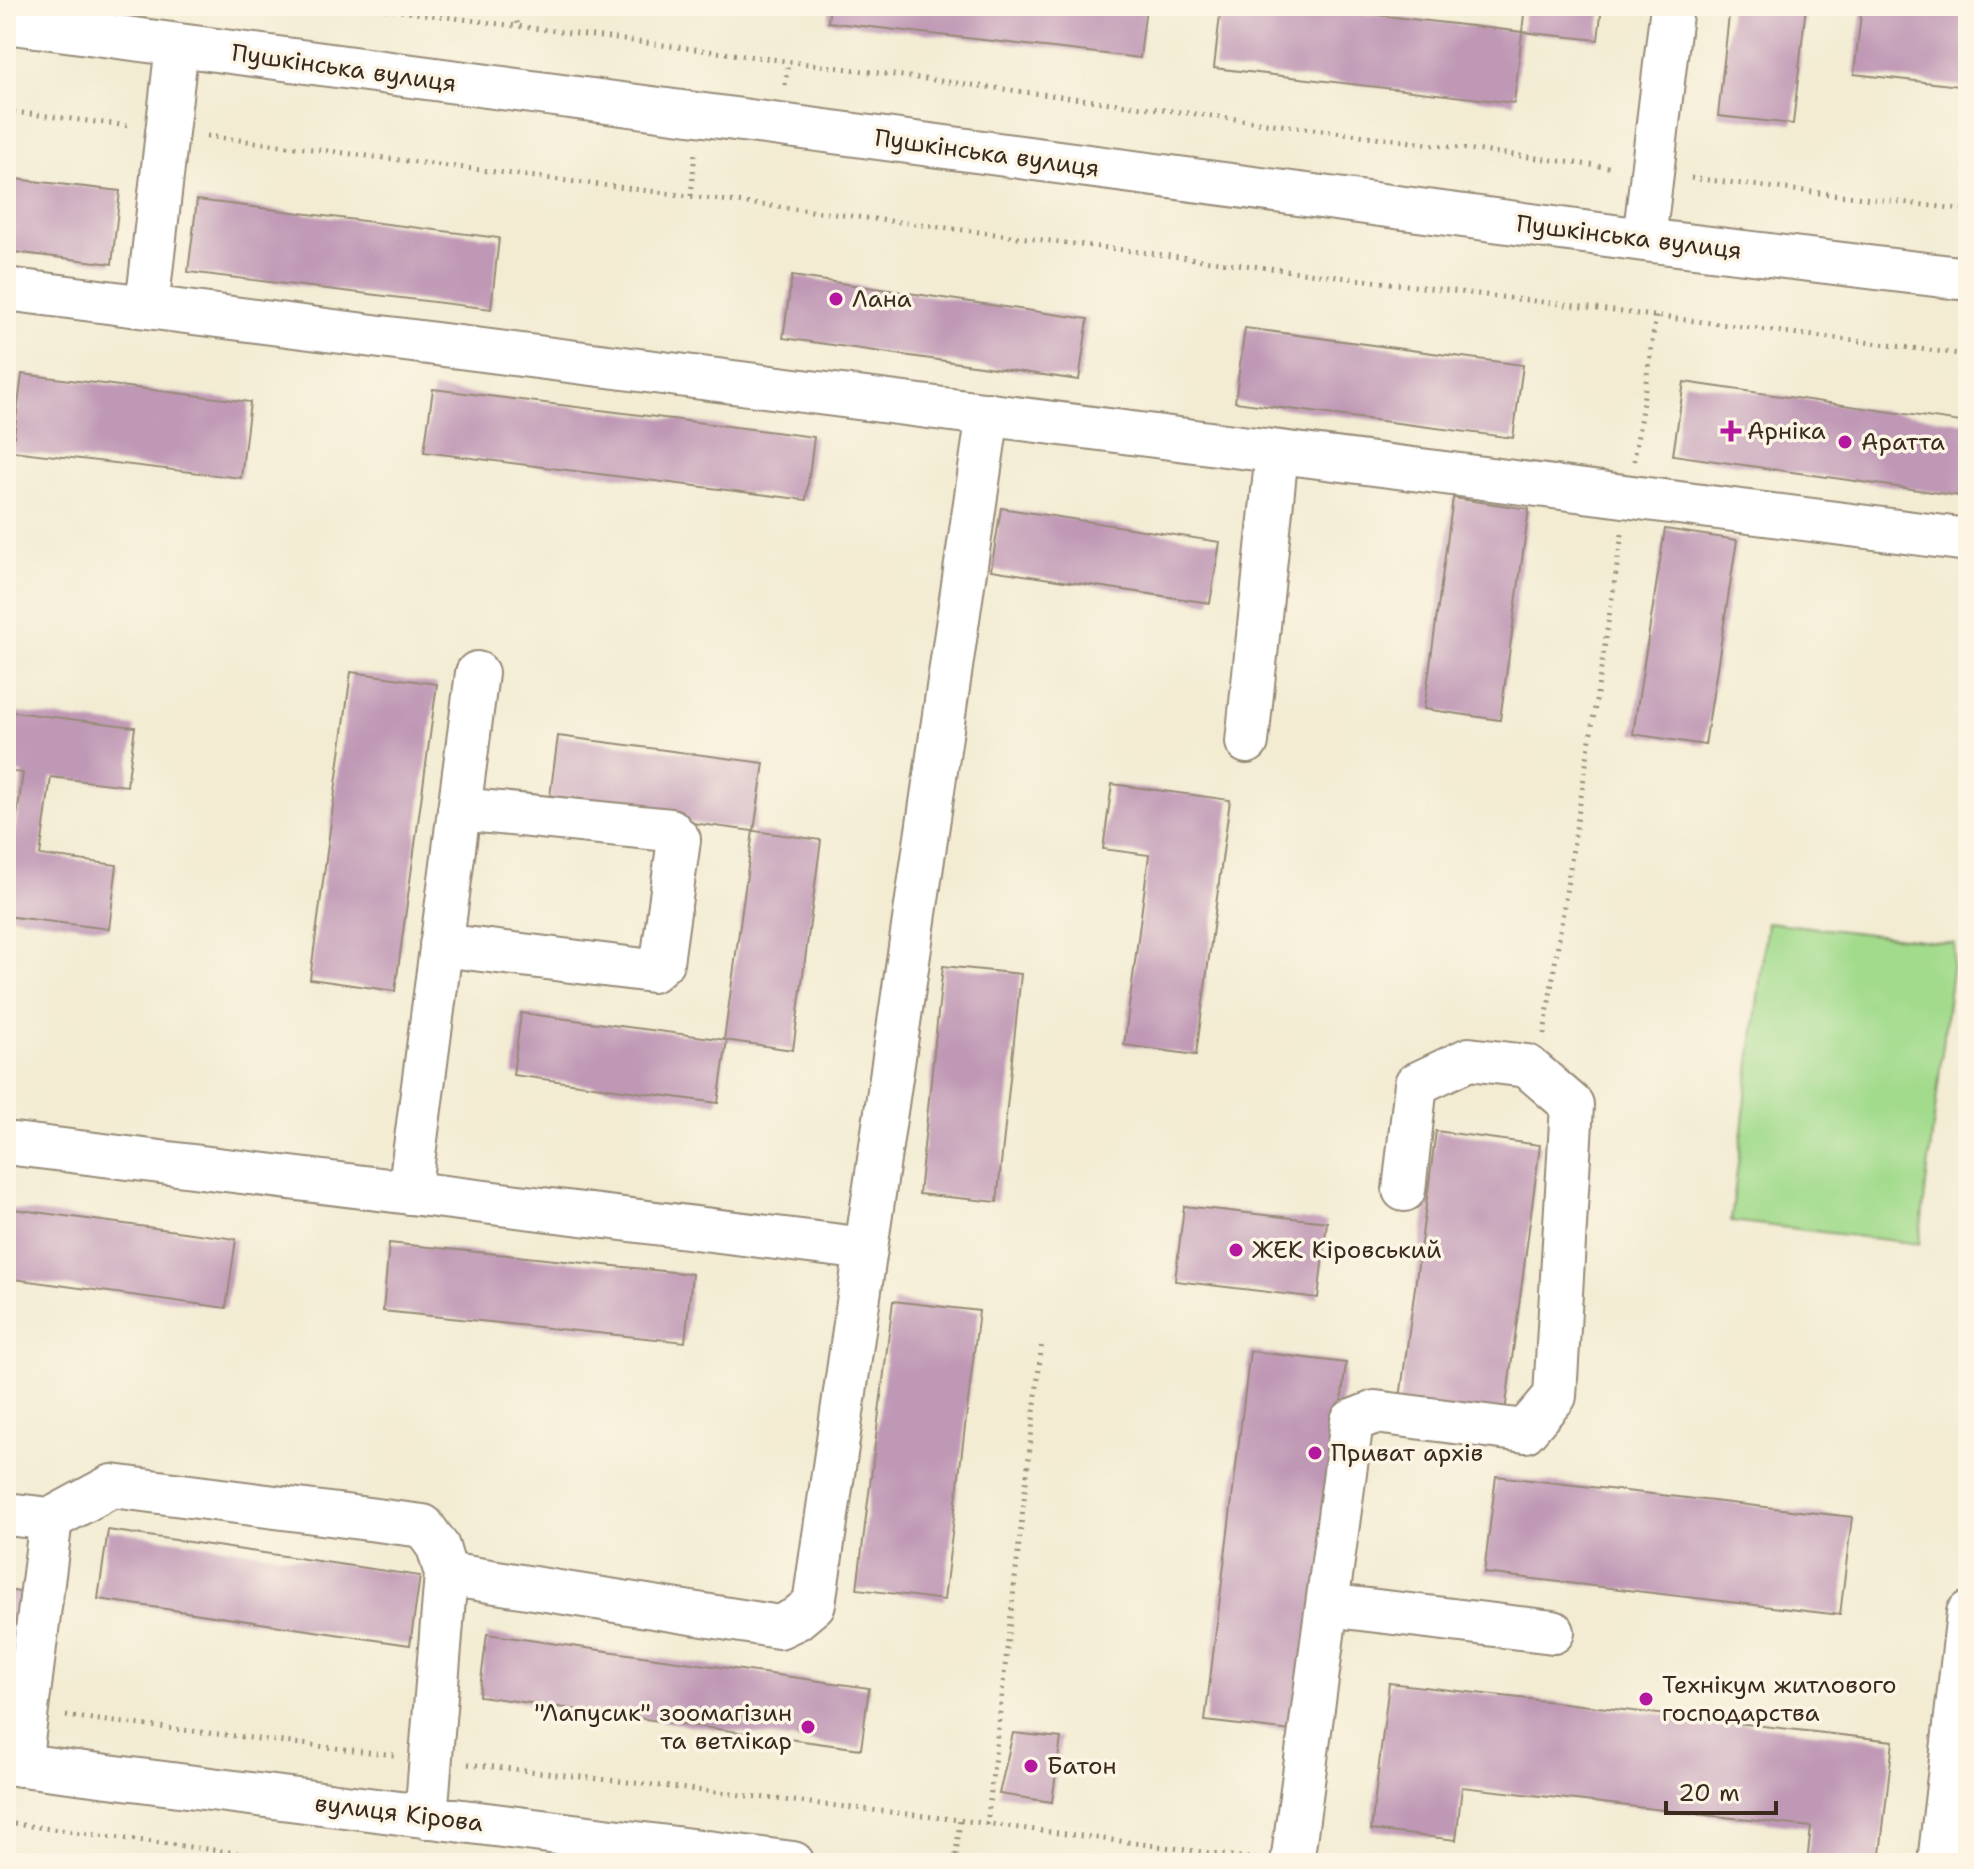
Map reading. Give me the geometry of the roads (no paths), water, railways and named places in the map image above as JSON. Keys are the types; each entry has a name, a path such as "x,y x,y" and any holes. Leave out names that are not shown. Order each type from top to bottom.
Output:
{"street":[{"path":"1644,240 1672,6"},
{"name":"Пушкінська вулиця","path":"6,22 1644,240 1968,279"},
{"path":"147,307 177,45"},
{"path":"6,289 1968,540"},
{"path":"446,1574 779,1627 796,1619 814,1604 988,414"},
{"path":"1247,742 1277,452"},
{"path":"409,1193 477,673"},
{"path":"441,945 652,971 662,962 673,886 679,840 670,830 459,809"},
{"path":"1280,1862 1327,1605 1352,1421 1375,1412 1525,1431 1555,1396 1572,1105 1527,1066 1469,1059 1416,1084 1404,1190"},
{"path":"6,1143 866,1249"},
{"path":"6,1514 51,1519 112,1486 423,1526 438,1547 446,1574 426,1817"},
{"path":"13,1764 27,1710 51,1519"},
{"path":"1327,1605 1553,1632"},
{"path":"1939,1863 1956,1820 1968,1613"},
{"name":"вулиця Кірова","path":"13,1764 793,1863"}],"place":[{"name":"Лана","path":"836,299"},
{"name":"Арніка","path":"1731,431"},
{"name":"Аратта","path":"1845,442"},
{"name":"ЖЕК Кіровський","path":"1236,1250"},
{"name":"Приват архів","path":"1315,1453"},
{"name":"Технікум житлового господарства","path":"1646,1699"},
{"name":"\"Лапусик\" зоомагізин та ветлікар","path":"808,1727"},
{"name":"Батон","path":"1031,1766"}]}
